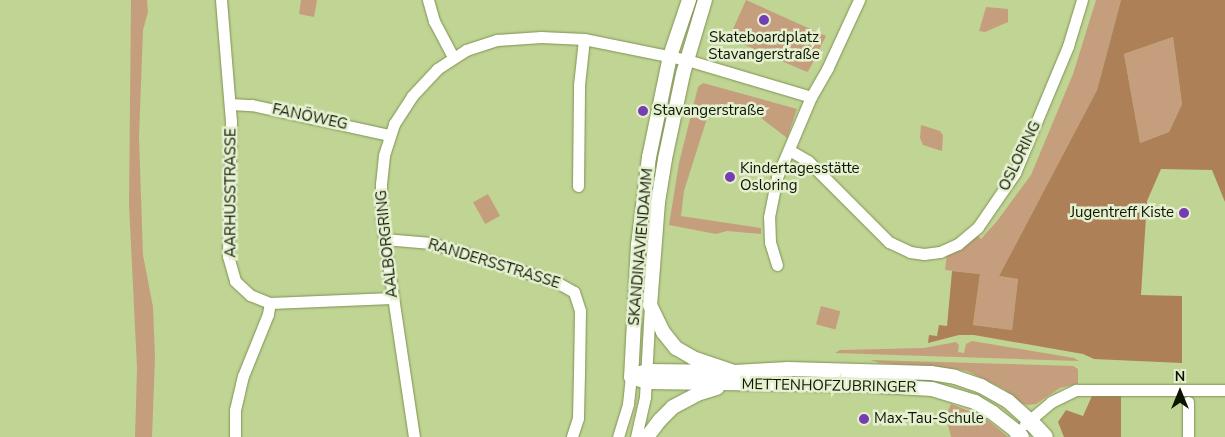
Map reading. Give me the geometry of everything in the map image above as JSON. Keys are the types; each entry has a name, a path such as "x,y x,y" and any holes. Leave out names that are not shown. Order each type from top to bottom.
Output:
{"highway":[{"path":"1030,420 1045,437"}],"main road":[{"name":"SKANDINAVIENDAMM","path":"631,376 642,200 657,114 670,56 689,0"},
{"name":"SKANDINAVIENDAMM","path":"705,0 673,116 661,185 650,305 663,332 676,348 733,378"},
{"name":"METTENHOFZUBRINGER","path":"733,378 788,369 910,371 942,374 968,381 991,391 1008,401 1030,420"},
{"name":"METTENHOFZUBRINGER","path":"631,376 733,378 932,389 975,402 993,412 1019,434"},
{"path":"647,437 668,412 686,399 733,378"}],"street":[{"name":"AARHUSSTRASSE","path":"221,0 230,104 232,153 228,256 235,282 250,295 270,303 392,298"},
{"path":"428,0 434,21 453,57"},
{"path":"777,265 770,242 769,217 777,177 811,97 828,67 859,0"},
{"name":"OSLORING","path":"789,150 808,161 889,242 910,252 924,254 940,252 958,244 978,227 1015,173 1068,46 1082,0"},
{"name":"AALBORGRING","path":"414,437 384,239 381,184 384,155 399,115 415,92 453,57 486,42 511,38 584,39 670,56"},
{"path":"578,186 579,85 584,39"},
{"path":"670,56 811,97"},
{"name":"FANÖWEG","path":"230,104 252,105 390,135"},
{"name":"RANDERSSTRASSE","path":"384,239 423,242 452,249 558,283 574,292 580,311 578,418 572,437"},
{"path":"235,437 236,410 243,376 268,314 270,303"},
{"name":"SKANDINAVIENDAMM","path":"636,437 643,408 647,377 650,305"},
{"name":"SKANDINAVIENDAMM","path":"618,437 628,404 631,376"},
{"path":"1019,434 1030,420 1056,399 1076,390 1225,390"},
{"path":"1188,402 1188,437"}],"shaded area":[{"path":"131,0 147,0 148,12 143,30 139,137 143,255 153,307 155,358 152,437 135,437 137,368 129,204"},
{"path":"301,0 317,0 314,17 299,14"},
{"name":"Skateboardplatz Stavangerstraße","path":"746,0 826,36 807,72 729,38"},
{"path":"1096,0 1121,0 1097,90 999,276 1018,279 1012,330 973,325 980,274 945,270 947,253 976,234 981,239 997,221 1031,175 1073,74"},
{"path":"1121,0 1225,0 1225,202 1212,170 1161,169 1147,201 1141,295 1182,296 1182,363 1094,359 1083,354 974,335 959,335 928,343 929,335 937,336 939,325 947,326 952,271 980,274 973,325 1012,330 1018,279 999,276 1097,90","holes":["1173,37 1182,104 1169,132 1140,143 1124,54"]},
{"path":"986,7 1008,9 1008,22 985,32 979,31"},
{"path":"1173,37 1182,104 1169,132 1140,143 1124,54"},
{"path":"703,83 797,109 787,138 748,108 711,109 684,191 681,216 761,228 761,234 727,231 716,234 669,225 679,163 698,87"},
{"path":"921,125 940,131 943,135 942,151 923,145 920,138"},
{"path":"488,194 500,216 485,224 473,202"},
{"path":"821,306 840,311 835,330 816,324"},
{"path":"972,341 1074,358 1079,361 835,353 840,350 924,348 956,342 959,345 958,352 964,353 966,344"},
{"path":"870,360 1073,366 1078,369 1078,384 1060,388 1036,404 1027,405 1020,403 1004,389 967,371 940,367 880,363"},
{"path":"1121,395 1121,437 1064,437 1058,422 1066,410 1083,416 1092,396"},
{"path":"951,404 984,417 1008,437 951,437 946,416"}],"place":[{"name":"Skateboardplatz Stavangerstraße","path":"764,20"},
{"name":"Stavangerstraße","path":"643,111"},
{"name":"Kindertagesstätte Osloring","path":"730,177"},
{"name":"Jugentreff Kiste","path":"1184,213"},
{"name":"Max-Tau-Schule","path":"864,419"}]}
